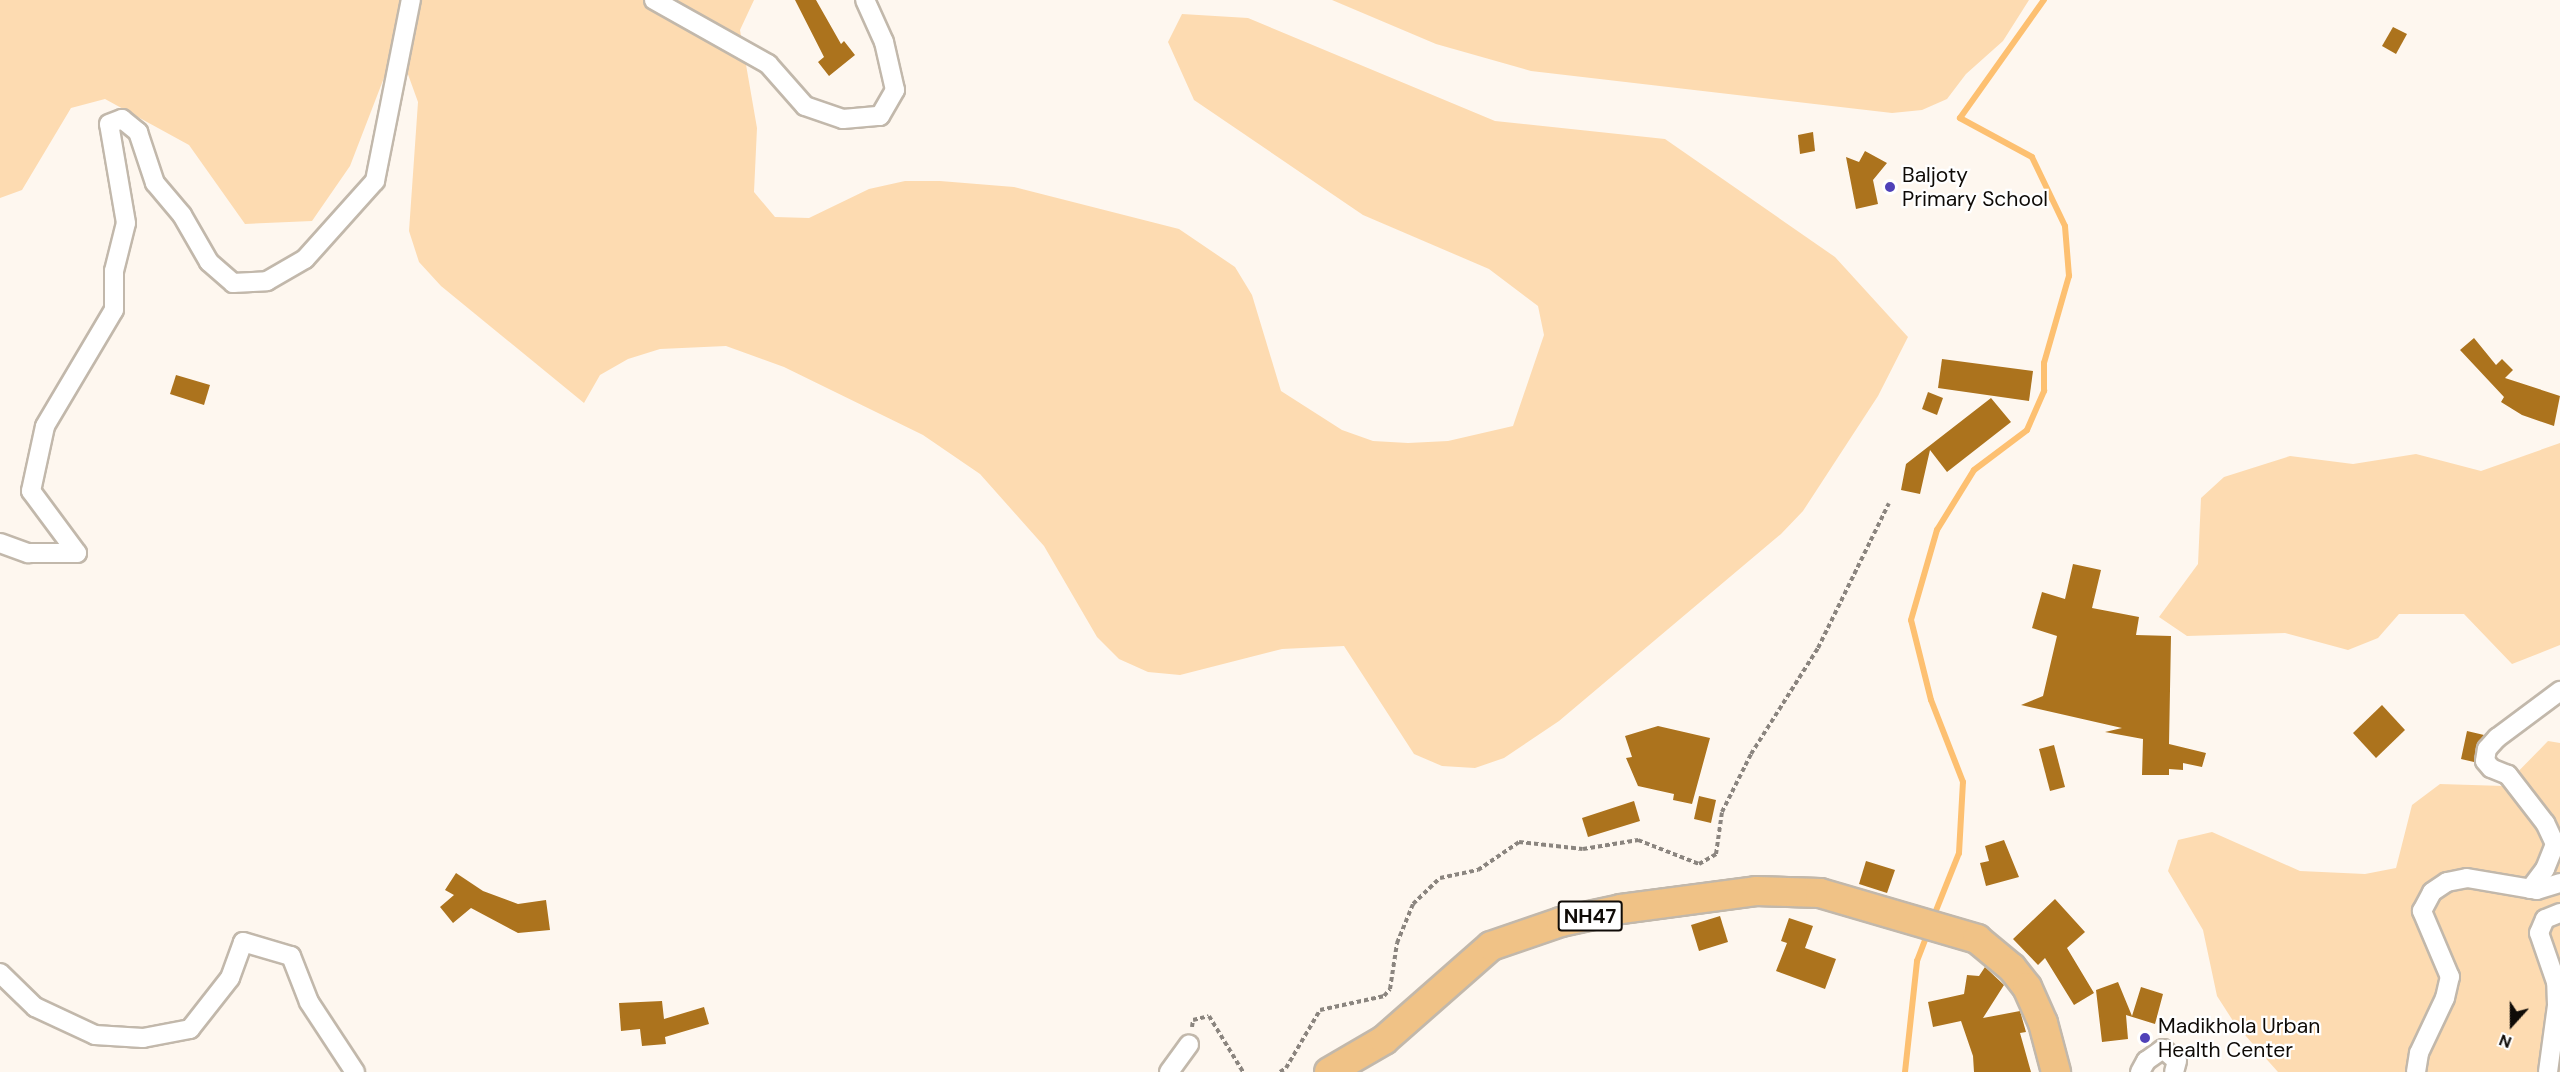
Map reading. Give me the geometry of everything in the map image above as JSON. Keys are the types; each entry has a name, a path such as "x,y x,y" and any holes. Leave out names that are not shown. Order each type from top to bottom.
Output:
{"highway":[{"name":"NH47","path":"1329,1072 1384,1040 1491,946 1561,922 1621,909 1756,891 1820,893 1896,913 1977,939 2012,968 2027,987 2043,1023 2056,1072"}],"street":[{"path":"0,543 28,553 77,553 32,491 45,426 114,310 114,271 126,223 109,124 122,119 138,132 155,183 182,215 208,262 233,283 267,281 305,259 375,181 411,0"},
{"path":"654,0 768,64 805,106 843,119 880,116 895,90 884,42 865,0"},
{"path":"2530,889 2545,869 2555,844 2545,824 2508,775 2491,768 2486,755 2497,738 2560,691"},
{"path":"2416,1072 2418,1053 2445,998 2450,977 2422,912 2432,892 2447,882 2468,878 2530,889 2560,882"},
{"path":"2548,1072 2557,1005 2556,982 2539,933 2545,920 2560,913"},
{"path":"0,973 35,1007 94,1035 143,1038 190,1029 230,978 243,942 291,956 309,1002 355,1072"},
{"path":"1169,1072 1189,1044"},
{"path":"2140,1072 2145,1061 2163,1049 2177,1061 2174,1072"}],"path":[{"path":"1280,1072 1286,1068 1320,1010 1384,996 1390,989 1397,943 1413,904 1440,878 1478,870 1519,842 1583,849 1638,840 1699,864 1716,854 1722,812 1751,754 1818,648 1889,503"}],"shaded area":[{"path":"0,0 754,0 740,30 757,128 754,192 775,217 809,218 869,189 905,181 940,181 1014,187 1179,229 1235,267 1252,295 1281,391 1342,430 1373,441 1408,443 1448,441 1513,426 1544,335 1538,306 1489,269 1363,215 1194,100 1168,42 1182,14 1248,18 1495,121 1665,139 1835,257 1908,337 1878,396 1803,511 1781,534 1559,721 1504,758 1475,768 1442,766 1414,754 1344,646 1282,649 1180,675 1148,672 1119,659 1097,637 1044,546 980,474 923,435 784,367 726,346 660,349 628,359 600,375 584,403 441,286 419,262 409,231 418,102 397,44 350,166 312,221 245,224 189,145 105,99 71,108 22,190 0,198"},
{"path":"1332,0 2029,0 2003,41 1966,74 1947,99 1922,110 1892,113 1531,71 1436,44"},
{"path":"2560,443 2560,645 2512,664 2464,614 2399,614 2378,638 2348,650 2285,633 2187,636 2159,617 2198,564 2201,498 2224,477 2290,456 2353,464 2416,454 2481,471"},
{"path":"2548,741 2560,743 2560,1072 2278,1072 2235,1024 2217,996 2203,930 2168,871 2178,840 2212,832 2300,871 2365,874 2396,868 2412,805 2440,784 2504,786"}],"building":[{"path":"795,0 816,0 841,44 844,41 855,55 829,76 818,62 824,57"},
{"path":"2393,27 2407,34 2396,54 2382,46"},
{"path":"1813,132 1815,151 1800,154 1798,135"},
{"path":"1865,151 1887,163 1873,180 1878,204 1856,209 1846,157 1859,162"},
{"path":"2474,338 2496,365 2502,359 2513,370 2505,378 2560,396 2554,426 2522,415 2501,402 2504,397 2460,350"},
{"path":"1942,359 2033,371 2029,401 1938,388"},
{"path":"176,375 210,385 204,405 170,394"},
{"path":"1928,392 1943,398 1937,415 1922,409"},
{"path":"1991,398 2011,422 1947,472 1930,450 1920,494 1901,490 1906,464"},
{"path":"2073,564 2101,570 2092,608 2139,617 2136,635 2171,636 2169,744 2206,753 2202,767 2183,763 2183,770 2169,769 2169,775 2142,775 2143,739 2105,732 2122,728 2021,705 2043,696 2057,636 2032,628 2042,592 2065,599"},
{"path":"2382,705 2405,730 2376,758 2353,733"},
{"path":"1658,726 1710,738 1692,804 1673,800 1674,794 1638,786 1626,758 1632,757 1625,736"},
{"path":"2467,731 2484,735 2476,747 2474,762 2461,759"},
{"path":"2054,745 2065,787 2050,791 2039,749"},
{"path":"1699,796 1716,800 1711,823 1694,819"},
{"path":"1634,801 1640,821 1588,837 1582,818"},
{"path":"2004,840 2019,877 1986,886 1980,863 1989,861 1985,846"},
{"path":"1866,861 1895,870 1887,893 1859,884"},
{"path":"456,873 483,891 518,904 546,900 550,930 518,933 471,908 453,923 440,907 454,895 445,890"},
{"path":"2055,899 2085,932 2067,948 2094,993 2074,1005 2045,958 2038,965 2013,939"},
{"path":"1720,916 1728,942 1699,951 1691,925"},
{"path":"1789,918 1813,926 1805,948 1836,959 1825,989 1776,971 1787,943 1781,941"},
{"path":"1985,967 2004,985 1983,1018 2020,1011 2026,1032 2020,1033 2031,1072 1974,1072 1973,1056 1961,1021 1933,1027 1928,1002 1964,994 1967,975 1979,976"},
{"path":"2118,982 2132,1016 2141,987 2163,994 2155,1024 2126,1015 2128,1039 2102,1042 2096,990"},
{"path":"662,1001 664,1019 704,1007 709,1024 665,1037 666,1044 642,1046 640,1029 621,1031 619,1003"}],"waterway":[{"path":"1933,918 1959,853 1963,782 1931,700 1911,620 1937,530 1974,470 2027,430 2044,391 2044,363 2069,276 2065,226 2032,157 1960,118 2044,0"},
{"path":"1905,1072 1917,961 1928,933"}],"place":[{"name":"Baljoty Primary School","path":"1890,187"},
{"name":"Madikhola Urban Health Center","path":"2145,1038"}]}
